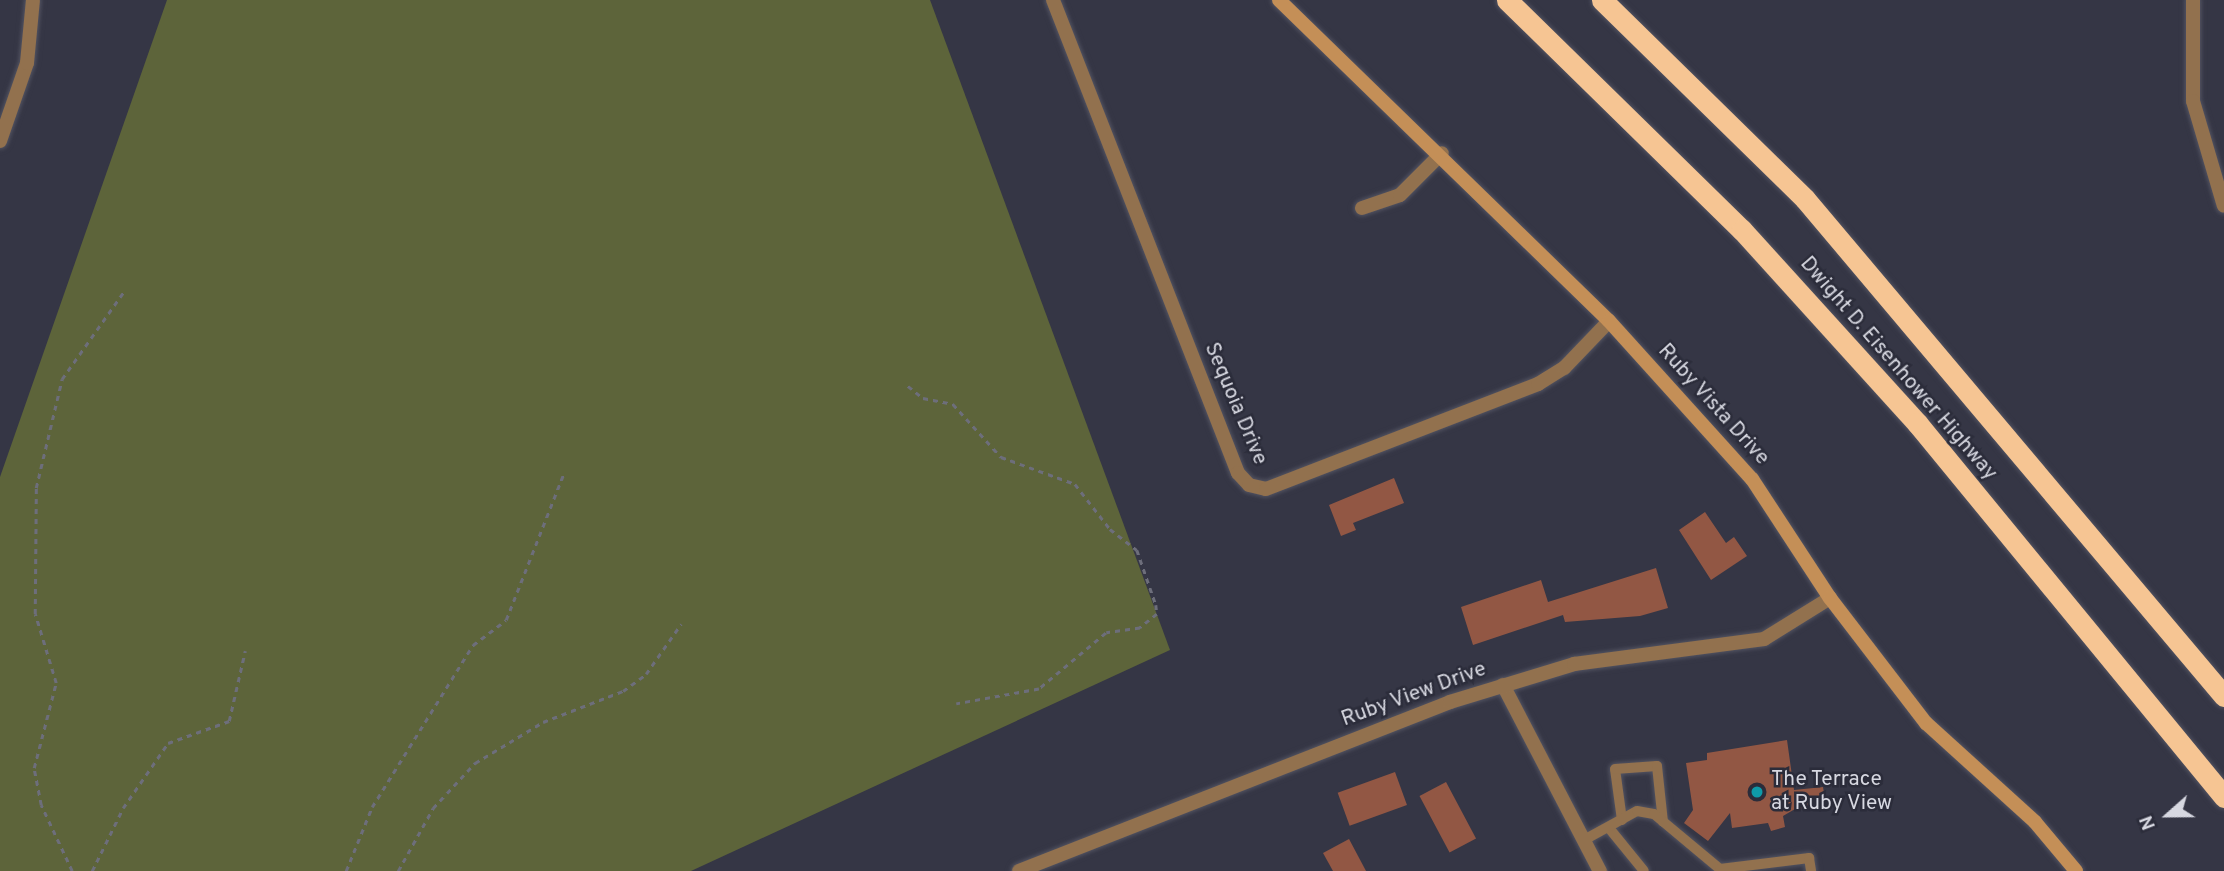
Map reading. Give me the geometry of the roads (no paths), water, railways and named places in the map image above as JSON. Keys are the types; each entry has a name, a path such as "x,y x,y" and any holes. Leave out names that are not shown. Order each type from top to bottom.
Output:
{"highway":[{"name":"Dwight D. Eisenhower Highway","path":"1507,0 1742,230 1917,423 2224,797"},
{"name":"Dwight D. Eisenhower Highway","path":"1602,0 1805,198 2224,696"}],"street":[{"path":"0,141 27,63 33,0"},
{"name":"Sequoia Drive","path":"1052,0 1238,473 1249,485 1266,489 1538,384 1564,368 1609,321"},
{"name":"Ruby Vista Drive","path":"1279,0 1443,153 1609,321 1752,479 1830,598 1926,723 2035,822 2076,871"},
{"path":"2193,0 2193,101 2224,206"},
{"path":"1363,208 1400,195 1443,153"},
{"name":"Ruby View Drive","path":"1019,871 1503,685 1574,664 1764,639 1830,598"},
{"path":"1503,685 1600,871"}],"lane":[{"path":"1622,820 1615,769 1657,766 1664,824"},
{"path":"1584,840 1637,811 1654,814 1720,869 1809,859 1811,871"},
{"path":"1609,828 1644,871"}],"place":[{"name":"The Terrace at Ruby View","path":"1757,792"}]}
